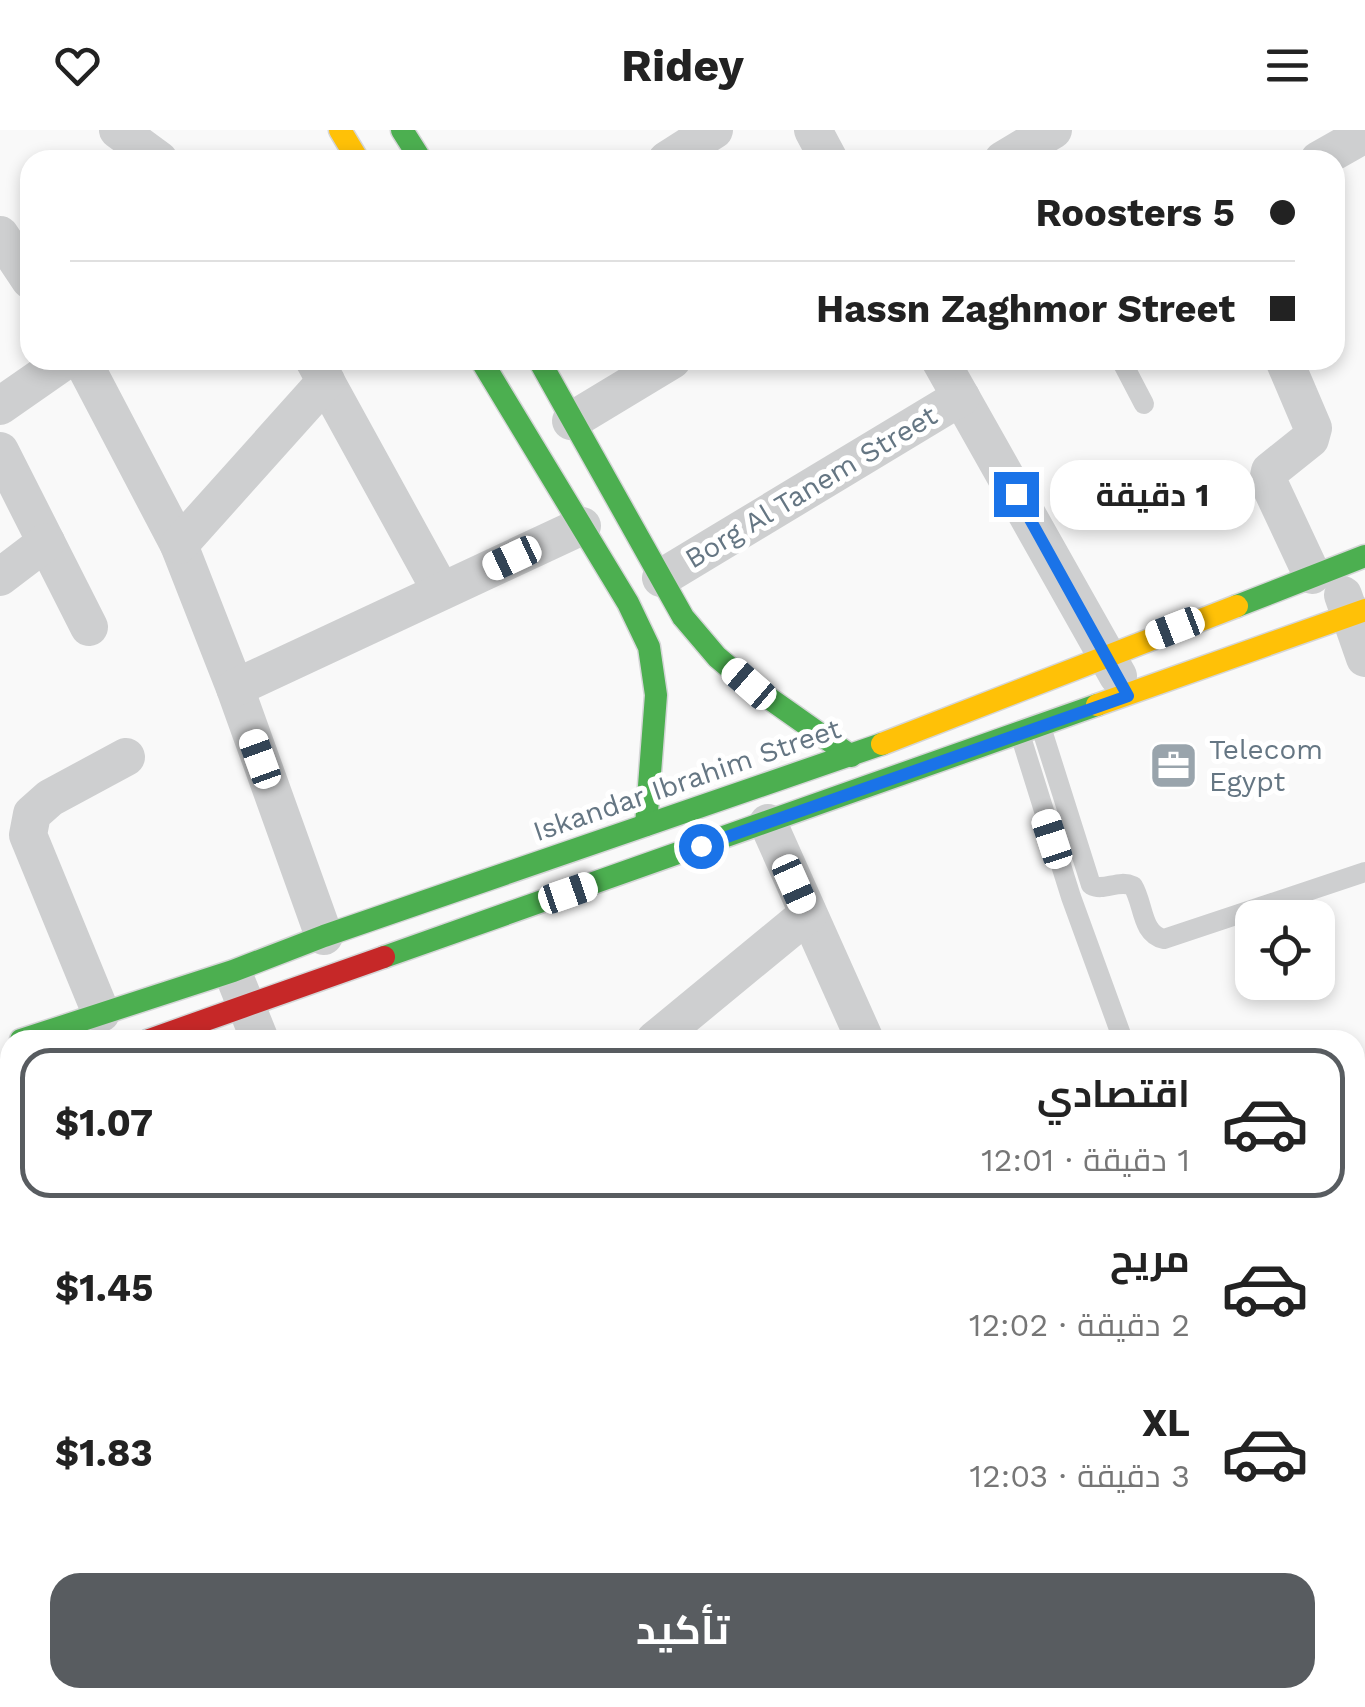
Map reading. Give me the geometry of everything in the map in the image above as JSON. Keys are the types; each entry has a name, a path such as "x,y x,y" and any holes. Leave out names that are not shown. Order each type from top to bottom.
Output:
{"street":[{"path":"118,130 145,150"},
{"path":"682,150 714,130"},
{"path":"1020,150 1053,130"},
{"path":"1336,150 1365,134"},
{"path":"0,235 20,265"},
{"path":"0,406 52,370"},
{"path":"87,370 179,546 235,688 324,936"},
{"path":"486,370 628,603 649,647 656,695 646,825"},
{"path":"544,370 683,616 718,657 749,684 851,756"},
{"path":"572,421 656,370"},
{"path":"946,370 1128,696"},
{"path":"1288,370 1313,428 1310,439 1270,471 1268,481 1337,566 1358,613 1365,658"},
{"path":"179,546 320,371 441,591"},
{"name":"Borg Al Tanem Street","path":"660,578 961,397"},
{"path":"0,451 89,627"},
{"path":"235,688 582,526"},
{"path":"0,577 46,542"},
{"name":"Iskandar Ibrahim Street","path":"166,1030 324,936 851,756 1337,566"},
{"name":"Iskandar Ibrahim Street","path":"50,1030 101,1012 239,988 768,823 1358,613"},
{"path":"101,1012 28,835 32,814 50,798 126,757"},
{"path":"768,823 860,1030"},
{"path":"667,1030 808,914"},
{"path":"239,988 256,1030"}],"lane":[{"path":"1126,370 1144,404"},
{"path":"1031,731 1091,885 1097,888 1118,882 1133,886 1154,937 1164,939 1365,872"},
{"path":"1031,731 1071,897 1119,1030"}],"traffic: fast":[{"path":"402,130 415,150"},
{"path":"487,370 628,603 649,647 656,695 646,825"},
{"path":"545,370 683,617 717,657 749,684 851,756"},
{"path":"1237,606 1365,556"},
{"path":"384,957 1097,705"},
{"path":"52,1030 233,971 882,744"}],"traffic: slow":[{"path":"340,130 352,150"},
{"path":"882,744 1237,606"},
{"path":"1097,705 1365,610"}],"traffic: jam":[{"path":"177,1030 384,957"}],"place":[{"name":"Telecom Egypt","path":"1174,765"}],"route":[{"path":"701,846 1128,696 1016,494"}]}
